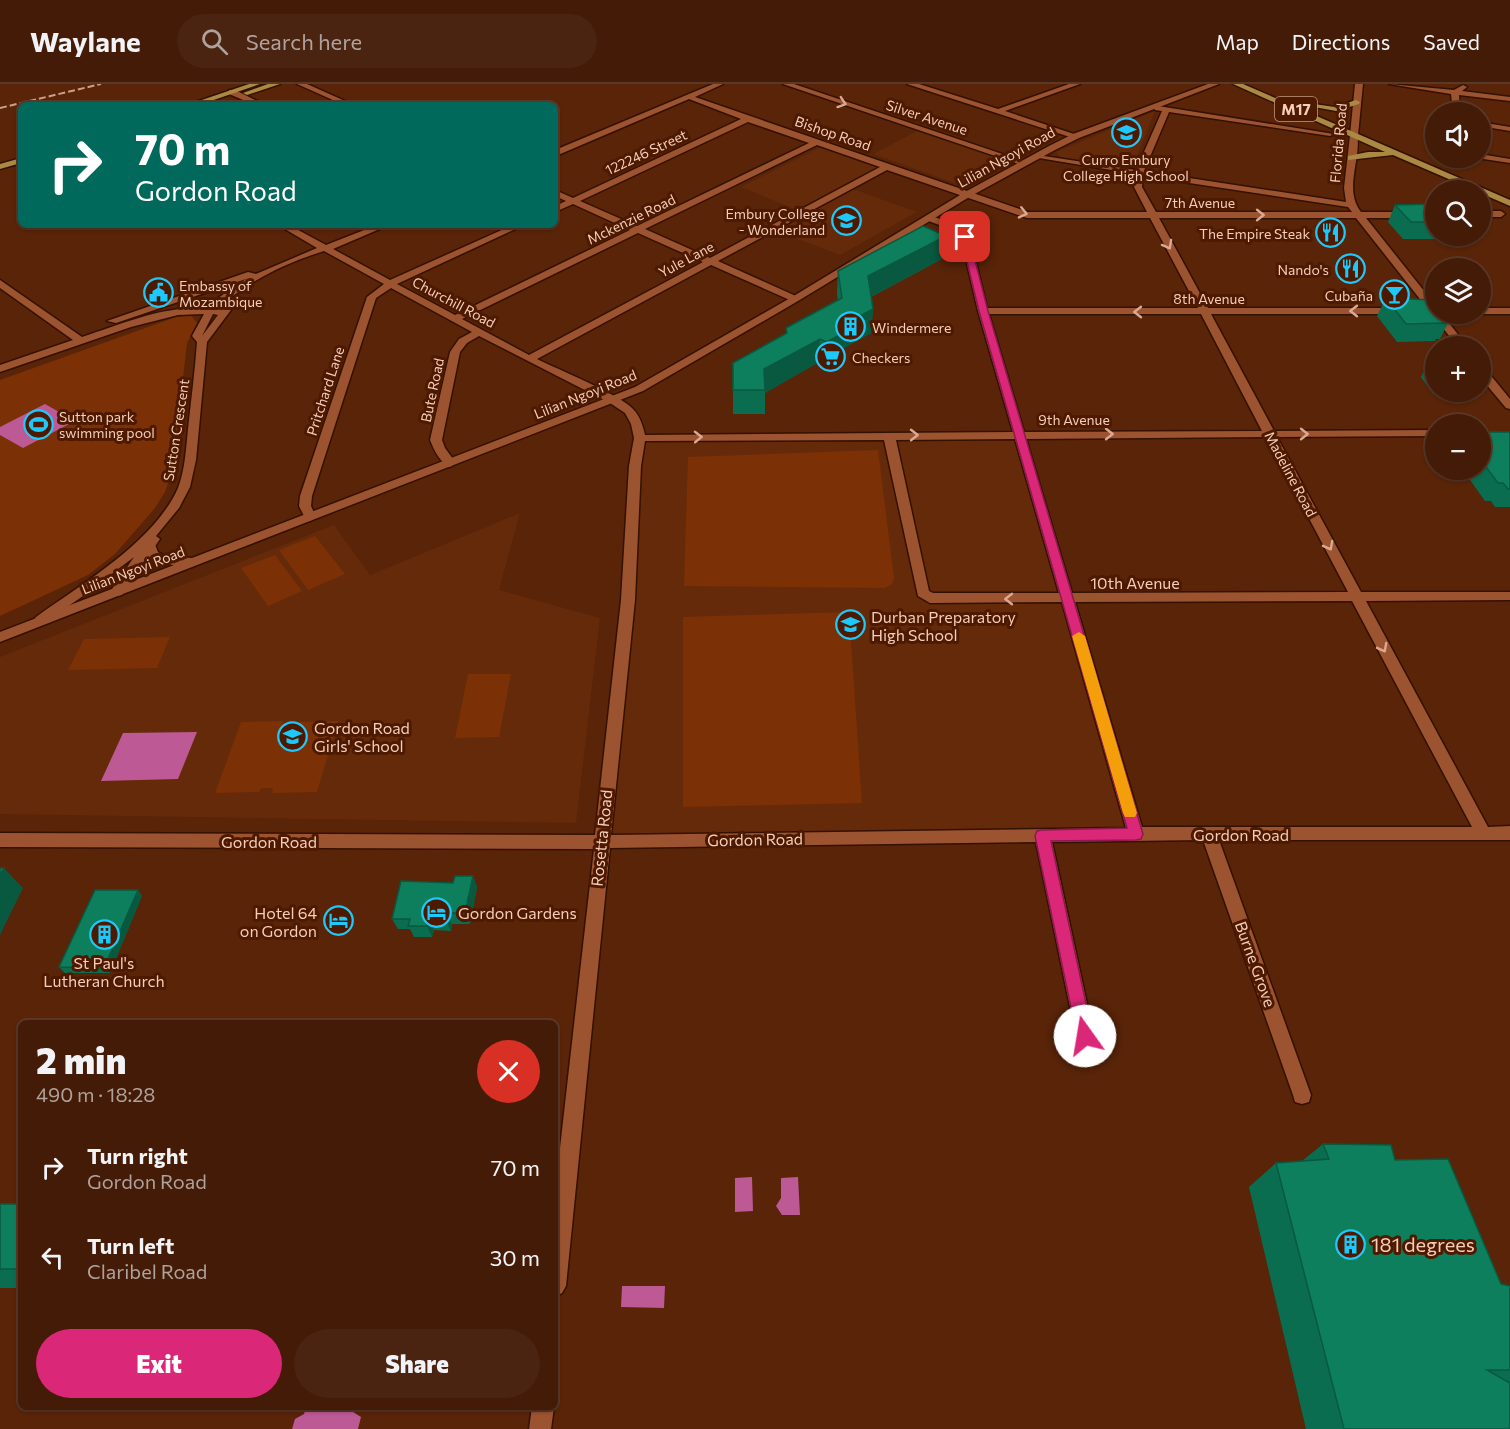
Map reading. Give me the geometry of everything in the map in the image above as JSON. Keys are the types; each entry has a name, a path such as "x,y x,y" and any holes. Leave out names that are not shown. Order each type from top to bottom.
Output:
{"main road":[{"path":"200,102 256,84"},
{"path":"221,102 276,84"},
{"name":"M17","path":"1237,84 1510,194"},
{"name":"M17","path":"1257,84 1307,105 1399,154 1510,203"},
{"path":"1307,105 1336,109 1356,102"},
{"path":"1351,158 1368,154 1399,154"},
{"path":"0,167 18,163"},
{"path":"0,174 18,164"}],"street":[{"path":"301,84 343,102"},
{"path":"558,152 719,84"},
{"name":"Silver Avenue","path":"787,84 1025,164"},
{"path":"911,84 1076,136"},
{"path":"931,90 949,84"},
{"path":"999,111 1076,84"},
{"name":"Lilian Ngoyi Road","path":"0,637 639,389 795,299 968,194 1076,136 1161,109 1215,84"},
{"name":"Florida Road","path":"1359,84 1348,188 1351,205 1425,299"},
{"path":"1393,84 1510,99"},
{"path":"1455,92 1467,84"},
{"path":"232,92 254,102"},
{"path":"1455,92 1456,102"},
{"name":"Bishop Road","path":"689,97 968,194"},
{"path":"1139,173 1161,109 1330,134"},
{"name":"122246 Street","path":"558,208 748,119"},
{"path":"1491,126 1510,129"},
{"name":"Mckenzie Road","path":"456,318 817,142"},
{"path":"1037,157 1351,205"},
{"path":"1491,158 1510,161"},
{"name":"Yule Lane","path":"529,358 888,166"},
{"name":"Madeline Road","path":"1139,173 1138,187 1152,216 1483,833"},
{"path":"558,194 795,299"},
{"name":"7th Avenue","path":"968,194 1017,212 1038,216 1425,215"},
{"path":"1491,214 1501,214"},
{"path":"929,218 953,227 965,237 983,311 1136,834"},
{"name":"Churchill Road","path":"288,228 529,358 614,400"},
{"path":"0,369 229,279 272,269 378,228"},
{"path":"390,284 513,228"},
{"path":"202,341 235,301 271,278 327,249"},
{"path":"221,300 272,269"},
{"path":"0,283 76,338 178,312 224,312"},
{"name":"Pritchard Lane","path":"310,517 305,506 306,496 372,297 390,284"},
{"name":"Sutton Crescent","path":"117,592 150,545 184,486 190,454 202,341 197,336 210,311 221,300"},
{"path":"127,326 194,301 235,301"},
{"name":"8th Avenue","path":"983,311 1425,311"},
{"path":"1491,311 1510,311"},
{"name":"Florida Road","path":"1445,324 1454,336"},
{"name":"Bute Road","path":"450,463 439,449 436,440 456,352 462,341 481,332"},
{"path":"1491,383 1510,406"},
{"path":"614,400 633,416 640,438"},
{"name":"9th Avenue","path":"640,438 1020,434 1425,434"},
{"name":"10th Avenue","path":"889,435 923,593 930,598 1510,596"},
{"name":"Rosetta Road","path":"558,1256 600,842 628,600 635,466 640,438"},
{"name":"Sutton Crescent","path":"41,620 114,566 165,518"},
{"path":"150,545 152,554 162,560 200,561"},
{"name":"Gordon Road","path":"0,840 600,842 1136,834 1510,833"},
{"name":"Burne Grove","path":"1209,834 1302,1095"},
{"path":"1042,836 1085,1036"},
{"path":"540,1429 543,1410"}],"shaded area":[{"name":"Curro Embury College High School","path":"1155,111 1132,169 1063,159 1056,152"},
{"path":"917,131 1006,161 961,185 873,154"},
{"path":"821,147 879,168 797,210 741,187"},
{"name":"Embury College - Wonderland","path":"853,189 917,212 840,255 774,230"},
{"path":"191,315 197,323 187,343 173,468 165,492 155,508 115,554 88,575 0,616 0,380 176,317"},
{"name":"Sutton park swimming pool","path":"45,404 75,421 23,448 0,435 0,427"},
{"name":"Durban Preparatory High School","path":"1020,434 1136,834 600,842 640,438"},
{"path":"878,450 894,578 892,584 885,588 684,586 688,457"},
{"name":"Gordon Road Girls' School","path":"520,513 499,590 600,618 576,823 0,814 0,657 334,525 370,575"},
{"path":"315,536 345,574 308,590 279,550"},
{"path":"275,555 302,591 268,606 241,568"},
{"path":"849,612 862,803 683,807 683,617"},
{"path":"170,637 157,668 68,670 84,639"},
{"path":"468,674 511,674 499,737 455,738"},
{"path":"283,721 282,726 294,726 296,722 338,721 317,792 272,793 273,788 261,788 259,792 215,793 241,722"},
{"path":"197,732 178,779 101,781 123,733"},
{"path":"752,1177 753,1211 735,1212 735,1178"},
{"path":"798,1177 800,1215 782,1215 776,1206 781,1198 781,1178"},
{"path":"622,1286 665,1286 664,1308 621,1307"},
{"path":"305,1410 353,1410 361,1417 358,1429 292,1429 295,1419 304,1414"}],"building":[{"path":"1425,204 1425,222 1411,222 1395,205"},
{"path":"923,226 946,236 868,276 873,309 836,329 843,333 827,342 820,339 764,369 765,390 733,390 733,363 787,333 786,328 842,298 838,271"},
{"path":"1386,298 1425,300 1425,324 1406,324"},
{"path":"1491,432 1510,432 1510,489 1503,483 1498,483 1491,474"},
{"path":"455,876 473,876 465,913 447,913 446,920 429,920 427,926 408,926 410,919 392,919 401,881 453,883"},
{"name":"St Paul's Lutheran Church","path":"95,890 138,890 104,968 59,967"},
{"name":"181 degrees","path":"1323,1144 1391,1145 1395,1160 1448,1159 1501,1284 1510,1286 1510,1370 1487,1370 1510,1383 1510,1429 1344,1429 1276,1163 1329,1159"},
{"path":"0,1204 18,1204 18,1269 0,1269"}],"railway":[{"path":"25,102 101,84"},
{"path":"0,108 18,104"}],"slow traffic":[{"path":"1079,636 1130,813"}],"place":[{"name":"Curro Embury College High School","path":"1126,132"},
{"name":"Embury College - Wonderland","path":"846,221"},
{"name":"The Empire Steak","path":"1331,233"},
{"name":"Nando's","path":"1350,269"},
{"name":"Embassy of Mozambique","path":"158,293"},
{"name":"Cubaña","path":"1394,295"},
{"name":"Windermere","path":"851,327"},
{"name":"Checkers","path":"831,357"},
{"name":"Sutton park swimming pool","path":"38,424"},
{"name":"Durban Preparatory High School","path":"850,625"},
{"name":"Gordon Road Girls' School","path":"293,736"},
{"name":"Gordon Gardens","path":"437,912"},
{"name":"Hotel 64 on Gordon","path":"338,921"},
{"name":"St Paul's Lutheran Church","path":"104,934"},
{"name":"181 degrees","path":"1350,1244"}],"route":[{"path":"965,237 983,311 1136,834 1042,836 1085,1036"}]}
